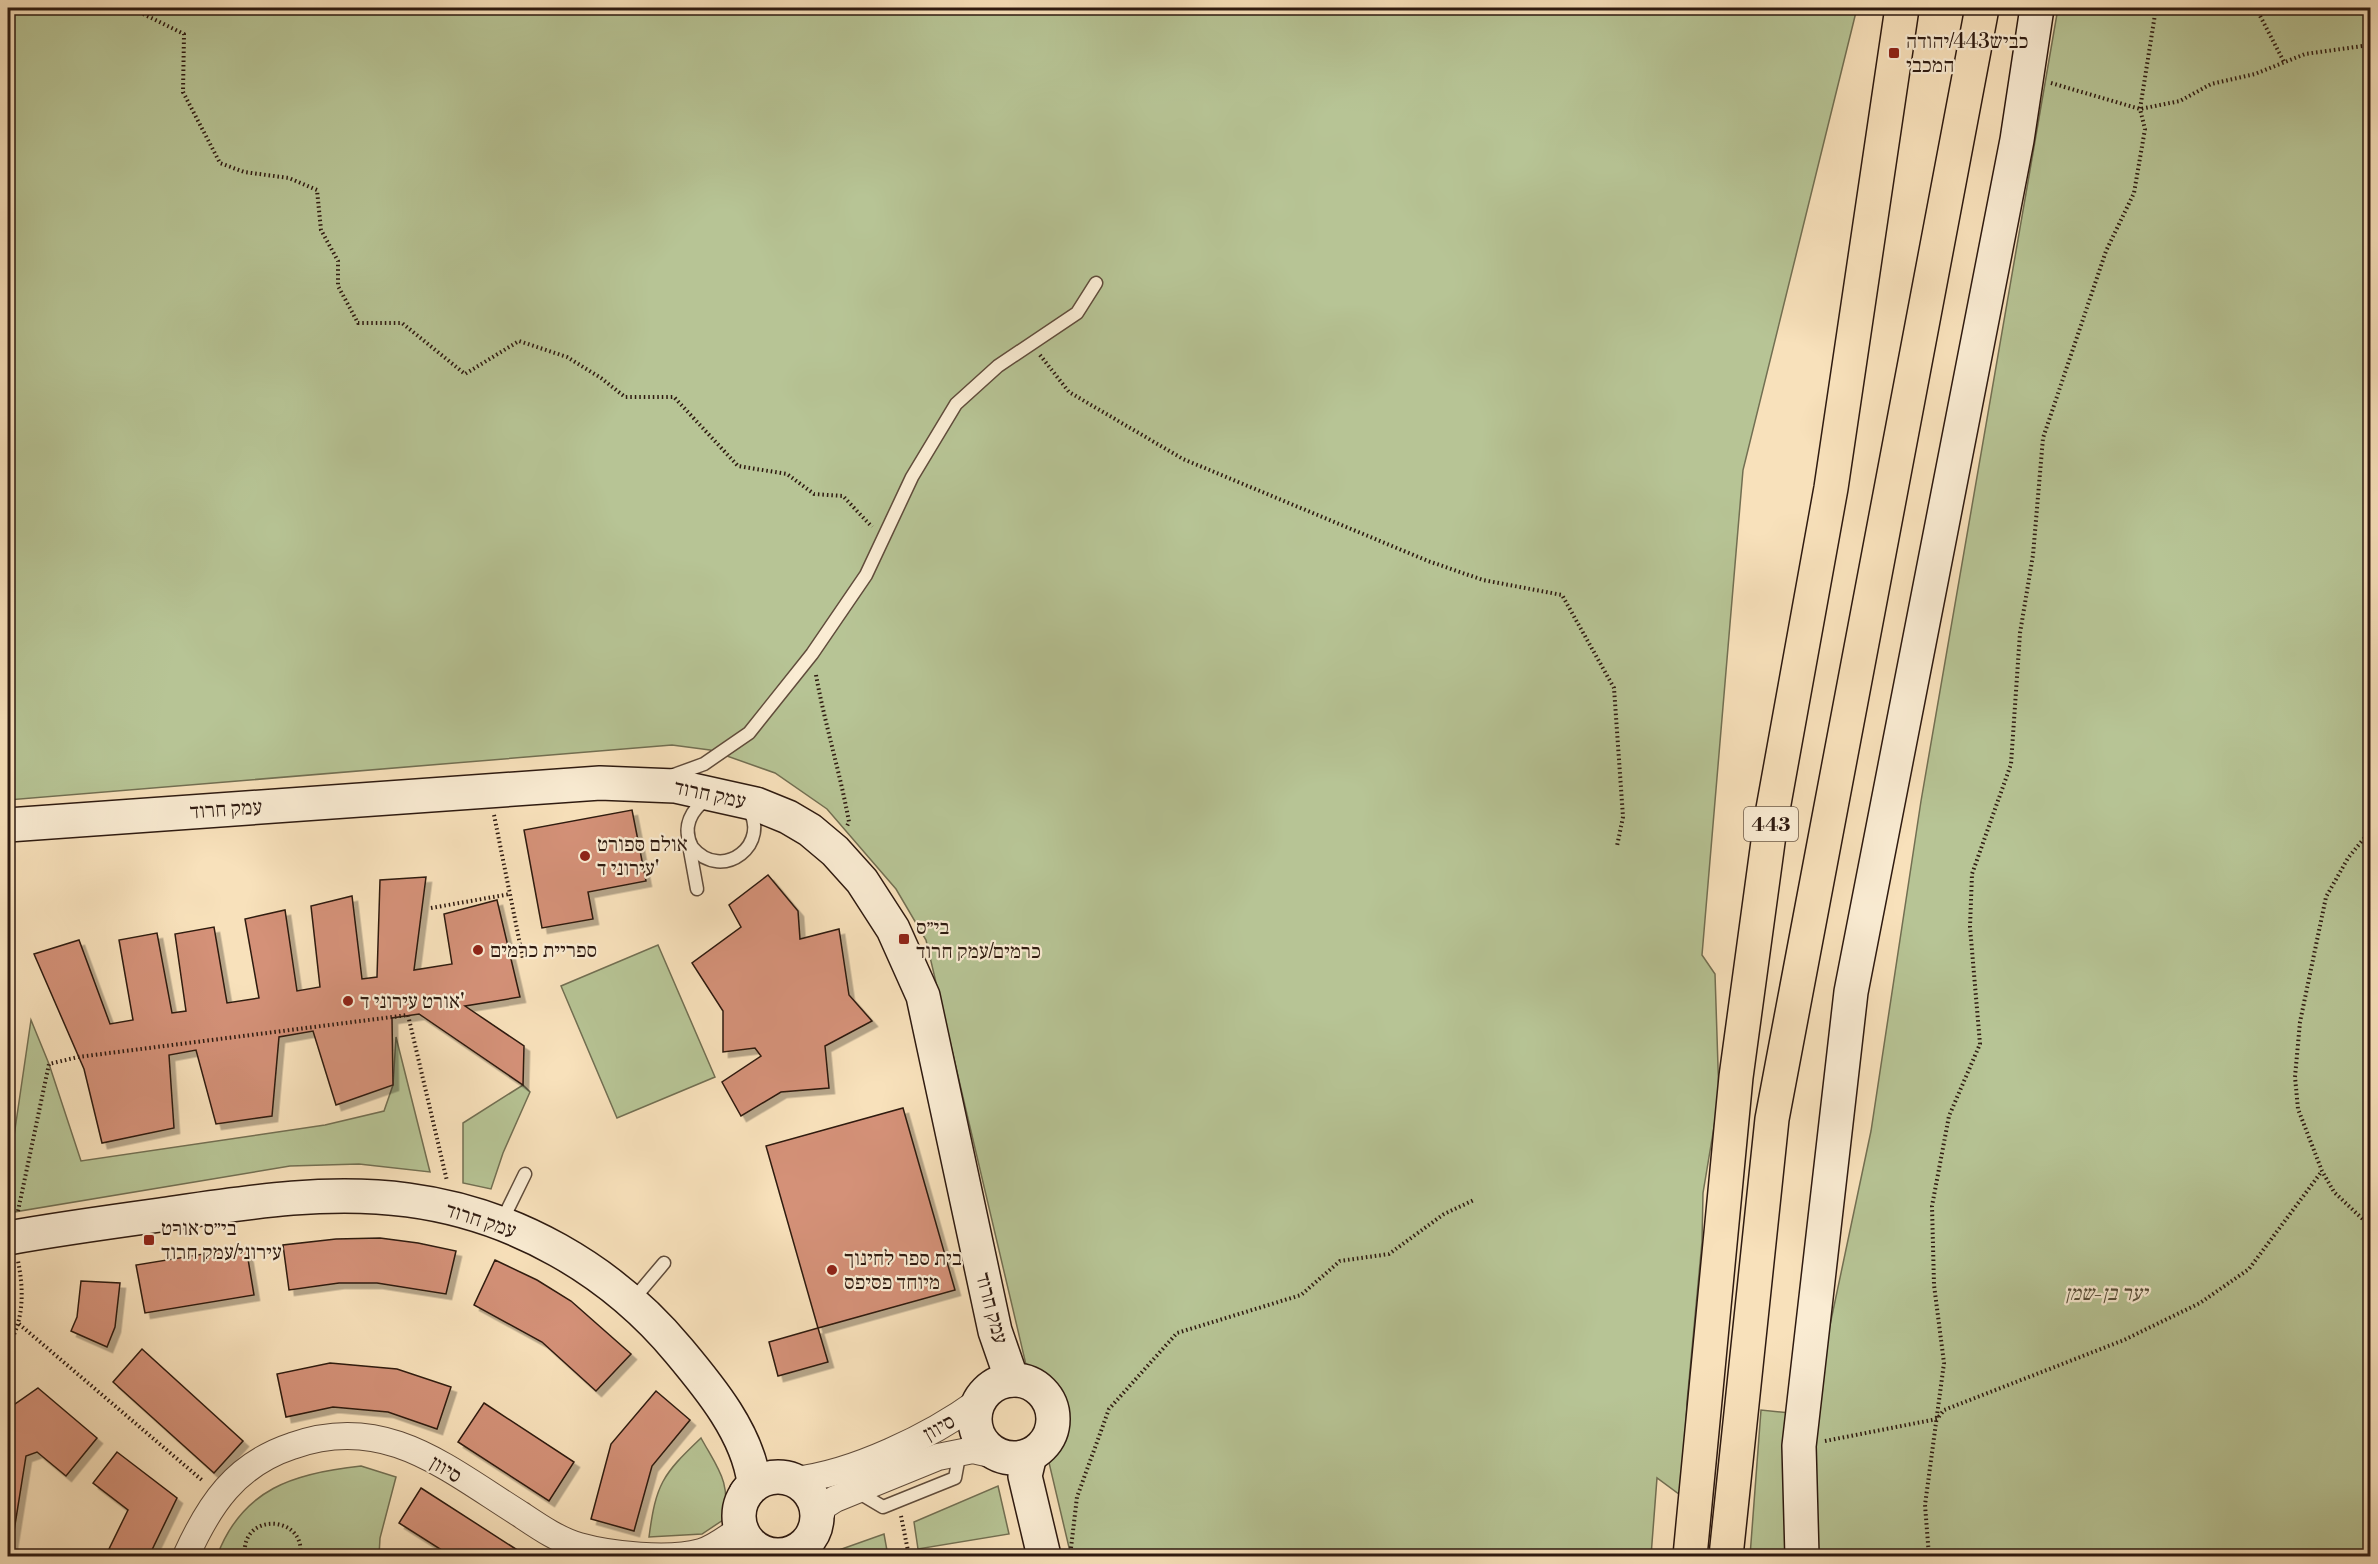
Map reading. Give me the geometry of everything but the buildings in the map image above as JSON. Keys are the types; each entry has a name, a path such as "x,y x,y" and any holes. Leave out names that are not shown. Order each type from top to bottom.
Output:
{"highway":[{"name":"443","path":"1690,1554 1736,1077 1771,820 1831,488 1902,8"},
{"name":"443","path":"1726,1557 1772,1119 1982,8"}],"street":[{"path":"1802,1557 1799,1446 1851,992 2017,140 2037,8"},
{"name":"עמק חרוד","path":"8,825 600,783 652,784 732,798 788,818 835,851 862,881 893,929 923,996 995,1330 1012,1380"},
{"name":"עמק חרוד","path":"13,1228 251,1201 359,1197 408,1200 453,1209 501,1224 545,1243 587,1267 632,1301 665,1334 702,1378 740,1437 752,1466 753,1483 746,1493"},
{"path":"1012,1380 1028,1383 1040,1389 1052,1410 1053,1423 1050,1437 1041,1448 1014,1456 987,1448 975,1428 975,1414 979,1401 987,1390 999,1383 1012,1380"},
{"name":"סיוון","path":"794,1480 826,1476 928,1435 979,1401"},
{"name":"סיוון","path":"186,1557 202,1520 219,1495 246,1470 278,1450 309,1440 347,1434 382,1439 416,1451 552,1535 580,1546 665,1556 702,1552 741,1529"},
{"name":"סיוון","path":"818,1521 824,1506 938,1457 973,1450 1014,1456"},
{"path":"1014,1456 1025,1476 1057,1556"},
{"path":"768,1477 794,1480 802,1484 811,1494 817,1507 818,1521 814,1534 806,1545 785,1555 771,1556 758,1550 747,1541 741,1529 740,1505 746,1493 755,1483 768,1477"}],"lane":[{"path":"652,784 704,764 749,733 812,654 866,575 912,477 956,404 998,366 1077,314 1096,283"},
{"path":"689,841 697,853 711,861 720,863 735,858 748,848 754,829 751,812 732,798 708,798 692,812 688,828 689,841 697,890"},
{"path":"501,1224 525,1174"},
{"path":"632,1301 664,1263"},
{"path":"855,1491 883,1506 898,1501 955,1478 960,1452"}],"path":[{"path":"131,8 184,34 183,92 220,163 244,172 289,178 317,190 321,230 338,261 338,286 358,323 402,323 465,374 519,341 567,357 601,378 625,397 674,397 738,466 787,474 814,494 843,496 883,539"},
{"path":"1929,1557 1925,1505 1944,1363 1934,1285 1932,1206 1949,1116 1980,1044 1970,927 1972,874 2011,764 2020,633 2033,555 2043,438 2106,252 2134,193 2145,129 2140,109 2156,8"},
{"path":"2256,8 2284,62"},
{"path":"2367,8 2370,16"},
{"path":"2027,76 2140,109 2180,101 2211,84 2255,74 2305,54 2370,45"},
{"path":"1032,345 1069,392 1183,459 1428,561 1483,580 1562,595 1614,688 1623,817 1617,846"},
{"path":"812,654 827,733 840,773 849,822 835,851"},
{"path":"489,791 523,959"},
{"path":"2370,831 2348,858 2326,897 2300,1022 2295,1077 2298,1109 2322,1171 2334,1192 2370,1227"},
{"path":"431,908 510,894"},
{"path":"8,1346 19,1324 21,1278 13,1228 49,1064 78,1057 408,1016 446,1178"},
{"path":"1799,1446 1937,1419 1944,1410 2124,1340 2200,1303 2249,1269 2322,1171"},
{"path":"1057,1556 1109,1409 1177,1333 1300,1295 1340,1261 1389,1254 1444,1214 1474,1200"},
{"path":"19,1324 219,1495"},
{"path":"898,1501 909,1557"},
{"path":"245,1557 245,1545 255,1529 267,1524 277,1524 294,1533 300,1543 300,1557"}],"green space":[{"path":"8,8 1857,8 1743,470 1702,955 1715,974 1719,1097 1703,1193 1702,1242 1687,1402 1683,1497 1657,1478 1651,1556 1071,1556 926,940 896,889 827,809 775,773 710,750 672,745 8,800"},
{"name":"יער בן-שמן","path":"2058,8 2370,8 2370,1556 1750,1556 1761,1410 1811,1415 1871,1131 1921,801"},
{"path":"658,945 715,1077 617,1118 561,986"},
{"path":"31,1020 49,1064 81,1161 325,1125 384,1111 393,1085 396,1037 430,1172 359,1164 290,1166 8,1213 8,1177"},
{"path":"523,1085 530,1092 503,1153 491,1189 463,1183 463,1123"},
{"path":"701,1438 722,1477 726,1496 723,1520 702,1534 649,1537 658,1492 663,1482 677,1462"},
{"path":"361,1466 396,1477 380,1538 379,1556 217,1556 228,1533 241,1515 273,1488 314,1474"},
{"path":"998,1486 1009,1534 918,1549 914,1522"},
{"path":"884,1534 888,1556 822,1556"}],"place":[{"name":"כביש443/יהודה המכבי","path":"1894,53"},
{"name":"אולם ספורט עירוני ד'","path":"585,856"},
{"name":"בי״ס כרמים/עמק חרוד","path":"904,939"},
{"name":"ספריית כרמים","path":"478,950"},
{"name":"אורט עירוני ד'","path":"348,1001"},
{"name":"בי״ס אורט עירוני/עמק חרוד","path":"149,1240"},
{"name":"בית ספר לחינוך מיוחד פסיפס","path":"832,1270"}]}
